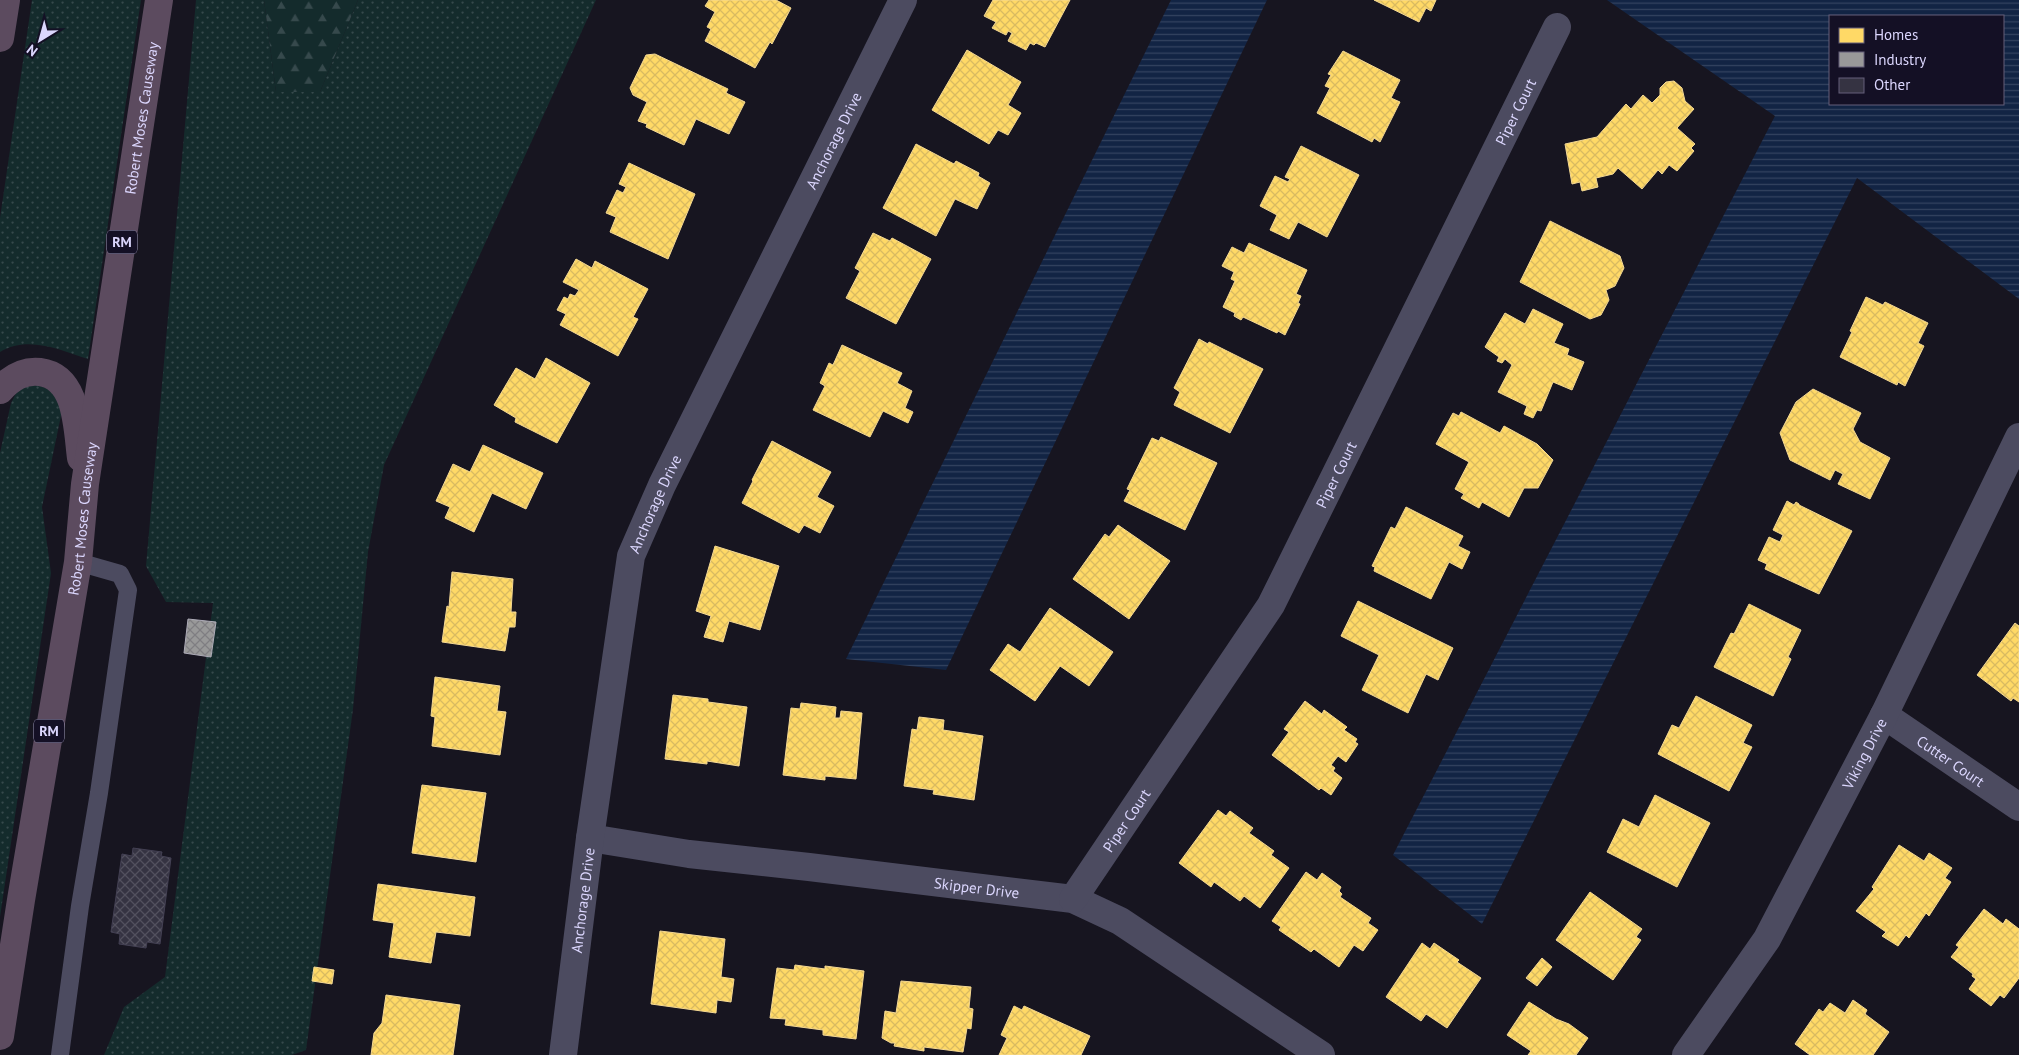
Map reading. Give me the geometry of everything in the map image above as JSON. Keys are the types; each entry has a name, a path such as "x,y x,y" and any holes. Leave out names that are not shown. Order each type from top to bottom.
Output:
{"highway":[{"path":"0,38 6,0"},
{"name":"Robert Moses Causeway","path":"0,1036 2,1009 78,562 85,484 159,0"},
{"path":"0,390 24,372 47,373 66,387 74,409 85,484"}],"street":[{"name":"Anchorage Drive","path":"563,1055 590,838 631,556 662,485 903,0"},
{"name":"Piper Court","path":"1072,899 1271,605 1557,27"},
{"name":"Viking Drive","path":"1686,1055 1767,939 1884,715 2019,437"},
{"name":"Cutter Court","path":"1884,715 2019,807"},
{"name":"Skipper Drive","path":"590,838 689,854 1072,899 1120,921 1321,1055"}],"lane":[{"path":"60,1055 80,906 99,793 128,590 120,574 78,562"}],"green space":[{"path":"32,0 141,0 88,359 55,348 33,344 11,347 0,352 0,218"},
{"path":"196,0 264,0 276,92 320,92 358,0 596,0 384,465 368,552 353,709 306,1050 292,1055 104,1055 124,1007 165,977 213,603 166,602 146,566"},
{"path":"264,0 358,0 320,92 276,92"},
{"path":"36,384 52,391 63,406 42,507 51,573 0,917 0,453 11,403 20,386"}],"water":[{"path":"1171,0 1267,0 946,670 846,659"},
{"path":"1607,0 2019,0 2019,299 1857,178 1482,924 1393,855 1775,116"}],"building: Homes":[{"path":"709,0 776,0 791,8 772,44 770,42 755,68 705,41 711,29 707,27 715,12 705,6"},
{"path":"993,0 1070,0 1045,47 1036,43 1034,45 1030,43 1026,50 1008,41 1012,33 1008,31 1006,35 992,28 996,22 984,16"},
{"path":"1374,0 1436,0 1431,11 1426,8 1419,22"},
{"path":"967,50 1021,82 1008,105 1021,113 1008,135 998,130 989,144 932,110"},
{"path":"1343,51 1400,80 1391,98 1400,102 1380,142 1374,138 1372,142 1317,113 1330,88 1325,86 1331,75 1328,74"},
{"path":"655,54 728,89 726,93 745,102 729,134 696,119 684,145 646,127 647,124 638,121 647,102 633,95 630,88 646,55"},
{"path":"1674,81 1682,88 1685,101 1694,109 1677,128 1695,144 1691,148 1694,151 1677,171 1669,165 1662,174 1658,170 1642,189 1618,168 1613,174 1596,178 1598,187 1582,191 1580,182 1572,184 1565,144 1597,137 1626,104 1631,109 1643,95 1652,103 1660,95 1660,88 1666,82"},
{"path":"916,144 954,164 956,161 979,173 978,176 990,183 977,209 955,199 936,236 883,208"},
{"path":"1301,146 1359,175 1327,237 1298,222 1289,239 1270,230 1277,215 1260,206 1275,176 1288,182 1290,179 1285,177"},
{"path":"629,163 695,194 668,259 610,232 616,217 606,213 617,190 623,193 626,187 619,184"},
{"path":"1550,221 1620,256 1624,268 1615,286 1606,290 1609,300 1601,315 1590,319 1520,282"},
{"path":"873,233 890,241 892,238 931,259 896,324 846,298 860,271 855,268"},
{"path":"1249,243 1307,270 1296,294 1301,296 1298,303 1300,304 1285,335 1243,317 1241,320 1234,316 1235,313 1223,307 1235,281 1231,279 1234,272 1222,266 1232,247 1244,253"},
{"path":"576,259 592,268 595,261 648,289 633,317 638,319 618,356 560,325 566,314 557,310 564,297 568,299 570,294 575,296 579,290 563,282"},
{"path":"1866,297 1883,305 1885,302 1928,323 1918,343 1924,346 1905,386 1898,382 1897,385 1840,357"},
{"path":"1533,309 1563,324 1554,343 1569,349 1567,355 1584,362 1572,390 1553,382 1541,411 1537,410 1533,418 1524,414 1527,406 1498,392 1512,365 1505,359 1502,363 1497,361 1499,357 1485,347 1505,313 1525,324"},
{"path":"1199,339 1208,344 1209,342 1263,369 1230,433 1174,405 1180,392 1174,388"},
{"path":"842,345 902,373 897,383 912,391 905,408 913,412 908,423 883,411 870,437 813,410 825,386 820,383 829,363 833,365"},
{"path":"546,358 590,383 557,443 515,422 516,418 494,405 516,368 535,379"},
{"path":"1813,389 1861,413 1853,429 1860,442 1890,458 1870,499 1838,484 1843,474 1835,470 1830,480 1790,460 1780,433 1796,402"},
{"path":"1461,412 1500,433 1504,426 1537,444 1553,460 1538,488 1524,488 1509,517 1482,502 1479,508 1461,498 1464,494 1455,489 1469,462 1436,444 1453,413 1459,416"},
{"path":"1161,437 1217,463 1185,530 1124,501 1130,490 1127,489 1152,438 1159,441"},
{"path":"772,441 831,472 817,497 834,506 820,533 804,525 799,533 742,503"},
{"path":"483,445 543,473 526,509 492,493 474,532 445,518 450,507 436,501 453,464 470,472"},
{"path":"1787,501 1794,505 1796,502 1852,531 1819,594 1765,569 1767,564 1758,560 1769,537 1780,542 1783,535 1773,530"},
{"path":"1406,507 1463,536 1458,546 1470,552 1462,569 1449,562 1431,599 1374,571 1375,567 1372,566 1391,527 1395,529"},
{"path":"1118,525 1170,561 1129,619 1073,579 1105,534 1109,537"},
{"path":"715,546 779,566 760,630 729,621 723,642 704,637 711,616 696,611"},
{"path":"452,572 513,579 511,612 516,612 515,627 509,627 505,651 442,642 447,606 449,607"},
{"path":"1358,601 1453,648 1438,680 1426,674 1408,713 1362,690 1379,655 1341,636"},
{"path":"1749,604 1801,630 1788,657 1791,659 1773,696 1714,667 1731,633 1734,634"},
{"path":"1050,608 1113,652 1089,686 1060,666 1035,701 990,670 1008,644 1020,652"},
{"path":"2015,623 2019,626 2019,702 2013,698 2011,701 1977,675"},
{"path":"435,677 500,686 497,711 506,712 500,755 432,746 435,717 431,716"},
{"path":"673,695 708,699 708,702 747,707 739,766 707,761 707,764 665,759"},
{"path":"1696,696 1752,725 1743,743 1752,747 1729,791 1658,754 1672,725 1679,728"},
{"path":"1305,701 1322,714 1324,710 1347,727 1344,730 1357,739 1355,742 1358,744 1346,762 1338,756 1331,765 1335,768 1333,771 1342,778 1331,795 1321,788 1319,790 1272,755 1289,732 1284,729"},
{"path":"801,703 836,707 835,718 840,718 841,711 862,713 856,779 825,776 825,780 783,775 791,708 800,709"},
{"path":"919,717 944,720 943,730 983,736 974,800 933,794 934,790 904,786 912,729 917,730"},
{"path":"422,785 486,793 476,862 412,853"},
{"path":"1655,795 1710,823 1677,887 1607,852 1623,819 1639,827"},
{"path":"1218,810 1226,816 1230,811 1253,828 1249,833 1274,851 1271,855 1289,868 1260,908 1244,896 1240,901 1214,882 1211,887 1179,863"},
{"path":"1899,845 1924,861 1929,853 1952,868 1945,878 1951,882 1929,916 1926,913 1909,938 1906,935 1898,946 1882,936 1886,932 1856,911 1874,889 1872,887"},
{"path":"1306,872 1317,880 1322,873 1341,887 1339,891 1342,894 1340,897 1371,918 1368,923 1378,930 1363,951 1354,945 1339,967 1314,949 1311,952 1279,930 1281,927 1272,921"},
{"path":"378,884 475,897 470,936 436,932 431,963 389,957 394,923 373,920"},
{"path":"1590,892 1642,929 1636,937 1641,940 1613,980 1556,940"},
{"path":"1984,909 2003,924 2006,919 2019,929 2019,978 2004,998 2000,995 1991,1006 1969,989 1976,979 1972,976 1973,974 1951,957 1959,947 1956,945"},
{"path":"660,931 725,939 721,977 734,979 731,1002 717,1000 716,1013 651,1004"},
{"path":"1422,943 1430,949 1434,943 1459,960 1457,962 1481,978 1447,1028 1426,1014 1421,1021 1386,997"},
{"path":"1542,958 1552,967 1537,986 1526,978"},
{"path":"795,965 825,969 825,966 864,971 856,1039 823,1035 823,1030 785,1025 786,1019 770,1018 777,968 794,970"},
{"path":"314,967 334,970 332,984 312,981"},
{"path":"901,981 971,987 969,1008 973,1009 971,1029 967,1028 963,1052 924,1047 924,1051 894,1046 895,1043 882,1038 885,1011 896,1013"},
{"path":"386,995 460,1005 453,1055 371,1055 374,1033 382,1023"},
{"path":"1853,1000 1867,1010 1865,1014 1889,1032 1873,1055 1810,1055 1795,1044 1819,1009 1823,1012 1830,1003 1845,1013"},
{"path":"1529,1002 1556,1019 1569,1024 1588,1038 1576,1055 1528,1055 1531,1051 1507,1035"},
{"path":"1014,1006 1022,1010 1024,1006 1090,1036 1081,1055 999,1055 1007,1038 1001,1035"}],"building: Industry":[{"path":"188,619 216,622 211,657 184,653"}],"building: Other":[{"path":"133,848 162,852 161,856 171,858 160,944 147,942 146,948 119,944 120,934 111,932 122,854 132,856"}]}
